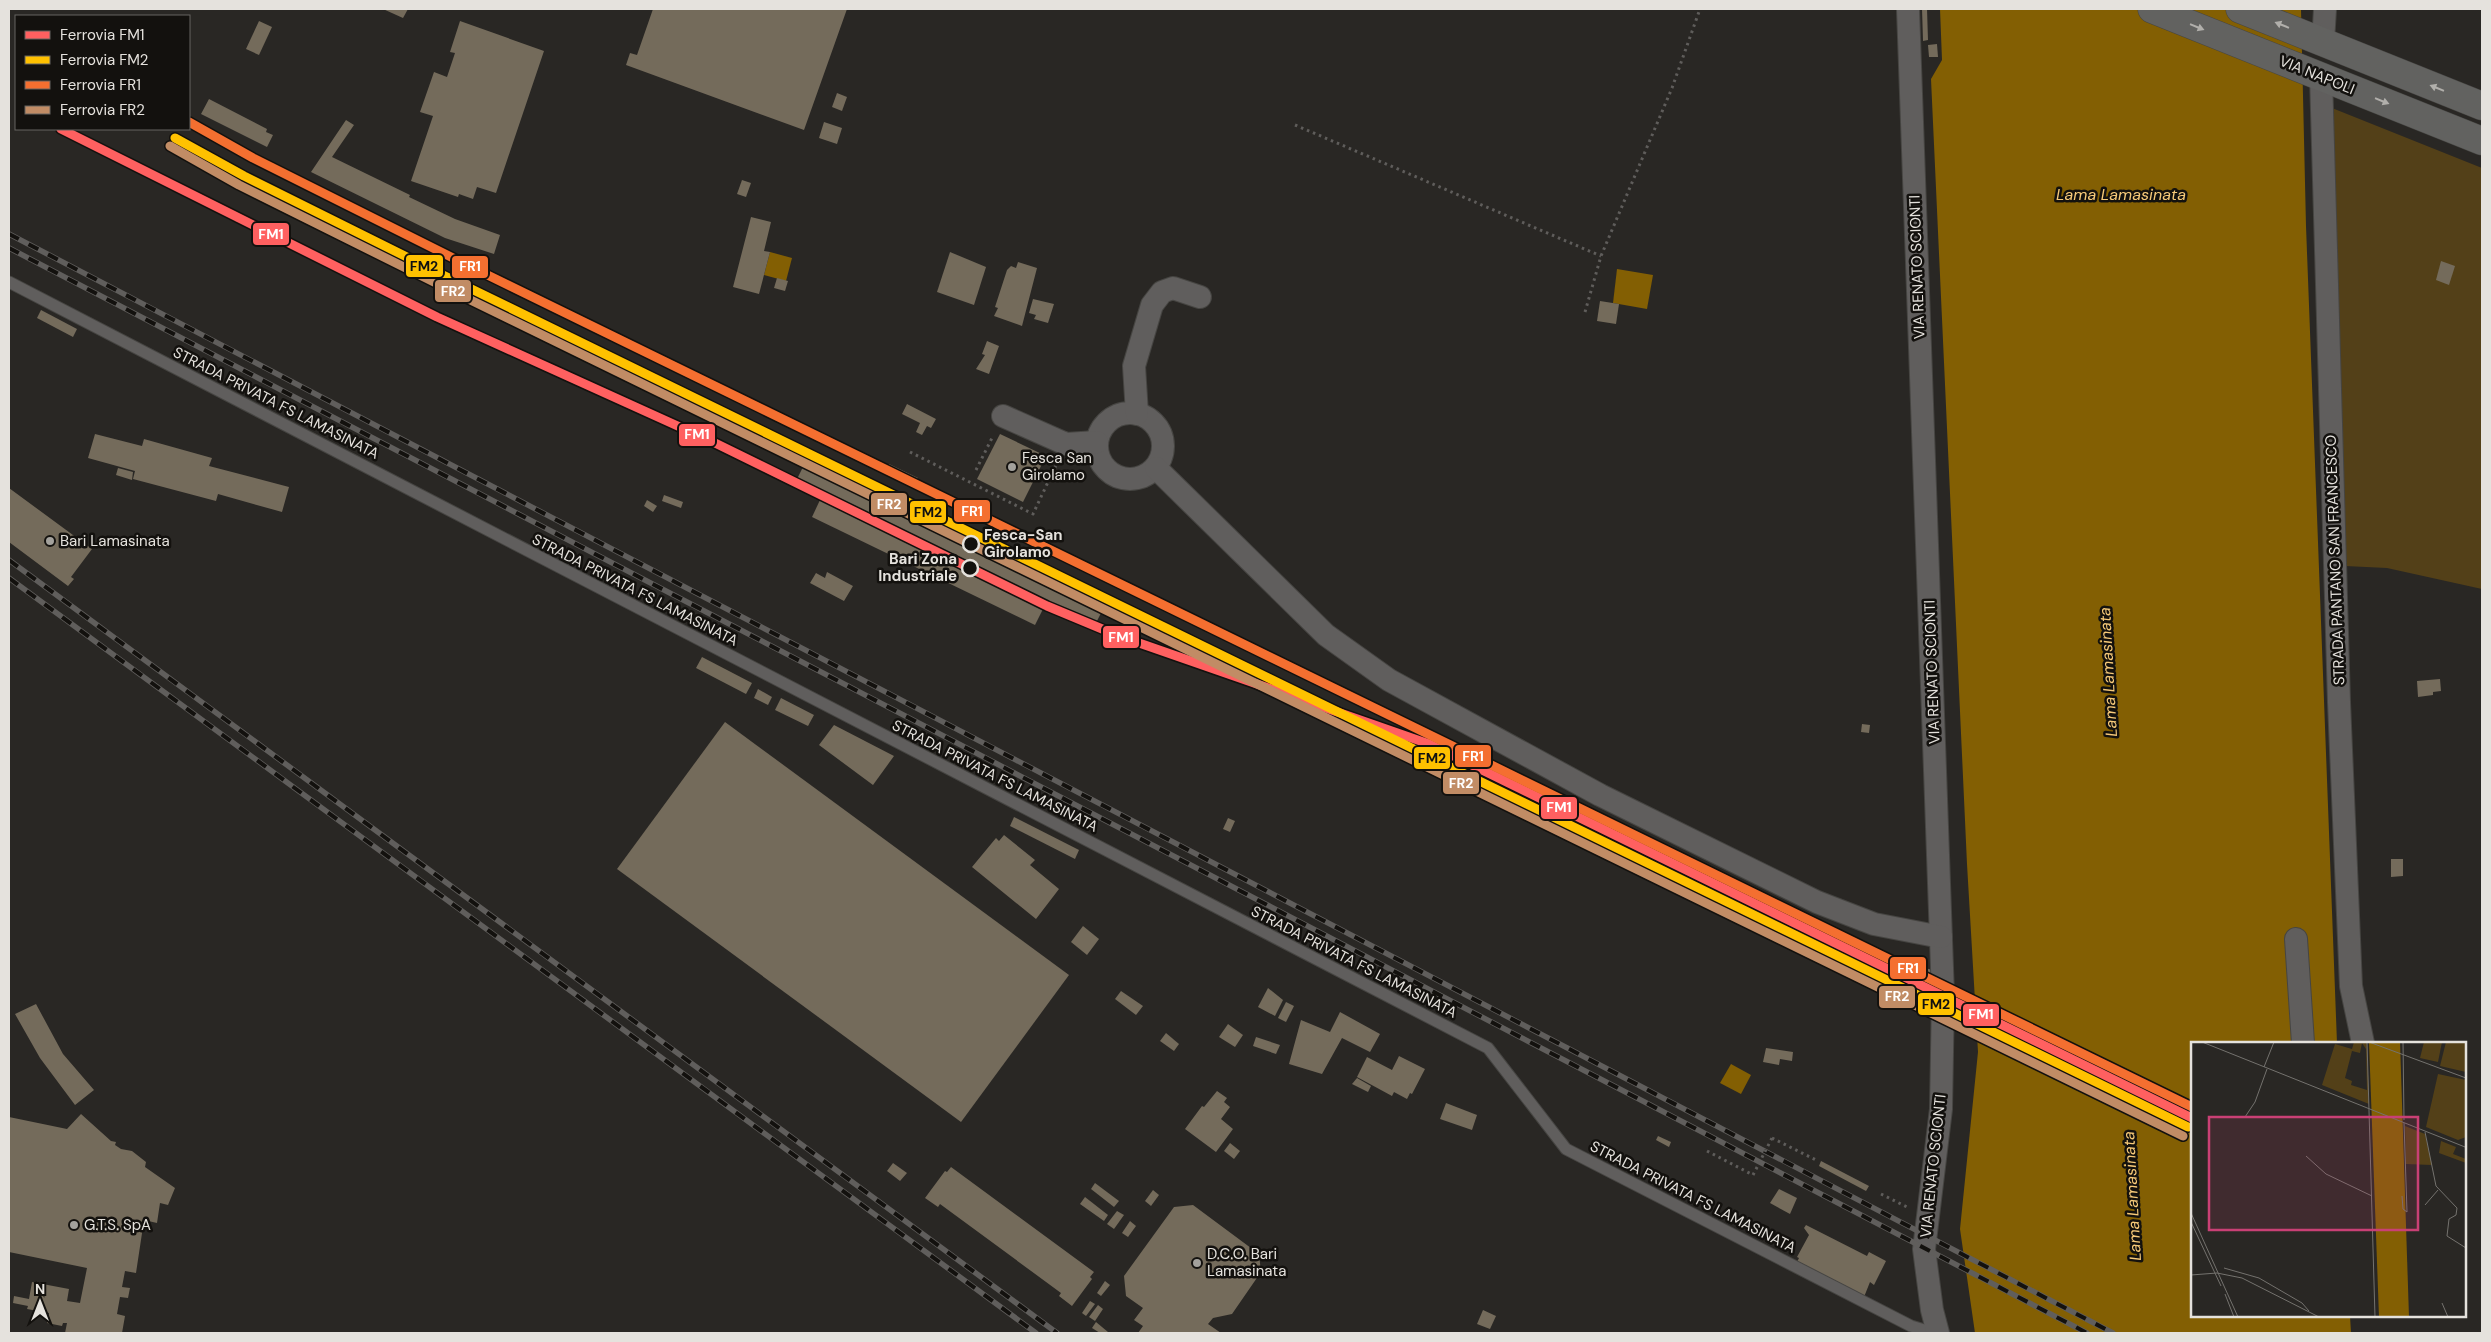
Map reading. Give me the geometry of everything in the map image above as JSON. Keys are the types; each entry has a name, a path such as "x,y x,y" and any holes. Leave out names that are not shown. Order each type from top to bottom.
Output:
{"main road":[{"name":"VIA NAPOLI","path":"2152,9 2482,142"},
{"path":"2240,9 2482,106"}],"street":[{"name":"VIA RENATO SCIONTI","path":"1908,9 1941,938 1942,1109 1938,1152 1927,1217 1924,1249 1936,1333"},
{"path":"2323,42 2325,9"},
{"name":"STRADA PANTANO SAN FRANCESCO","path":"2321,76 2339,702 2350,976 2362,1042"},
{"path":"1136,414 1134,366 1152,305 1162,292 1173,288 1200,297"},
{"path":"1125,414 1136,414 1147,418 1162,435 1164,447 1162,458 1156,468 1147,475 1136,479 1116,476 1101,462 1098,442 1107,423 1125,414"},
{"path":"1003,416 1066,444 1098,442"},
{"path":"1156,468 1326,635 1389,680 1600,795 1817,902 1874,924 1941,938"},
{"path":"2296,939 2303,1042"}],"lane":[{"name":"STRADA PRIVATA FS LAMASINATA","path":"9,282 1488,1048 1566,1148 1911,1326 1936,1333"}],"path":[{"path":"1586,312 1602,256 1672,88 1700,9"},
{"path":"1295,125 1602,256"},
{"path":"976,470 992,438"},
{"path":"910,452 1033,514 1054,470"},
{"path":"1707,1151 1753,1175 1772,1138 1818,1161"},
{"path":"1881,1194 1927,1217"}],"shaded area":[{"path":"2327,106 2482,168 2482,589 2387,568 2345,566"}],"water":[{"name":"Lama Lamasinata","path":"1940,9 2301,9 2306,226 2337,1042 2191,1042 2191,1317 2350,1317 2351,1333 1975,1333 1960,1229 1978,1052 1967,864 1931,79 1942,60"},
{"path":"770,252 792,258 786,281 764,275"},
{"path":"1617,269 1653,275 1647,309 1613,303"},
{"path":"1731,1064 1751,1075 1741,1094 1720,1083"}],"building":[{"path":"383,9 408,9 403,18"},
{"path":"653,9 847,9 804,130 626,65 630,53 637,55"},
{"path":"1922,9 1927,9 1928,40 1923,41"},
{"path":"259,21 272,27 259,55 246,49"},
{"path":"460,21 544,51 496,193 477,187 473,199 459,194 458,197 411,181 433,116 420,112 434,72 447,77 455,53 450,52"},
{"path":"1937,44 1938,57 1929,57 1928,45"},
{"path":"837,93 847,97 842,111 832,107"},
{"path":"209,99 267,129 266,132 273,135 267,147 201,114"},
{"path":"346,120 354,125 332,157 455,219 500,235 494,254 445,238 311,172"},
{"path":"824,122 842,128 837,144 819,138"},
{"path":"742,180 751,183 746,197 737,194"},
{"path":"751,217 771,222 764,251 770,252 759,294 733,287"},
{"path":"950,252 986,267 974,305 937,292"},
{"path":"2441,261 2455,266 2449,285 2436,280"},
{"path":"1018,262 1037,268 1022,326 994,316 998,308 995,307 1007,270 1011,266 1016,268"},
{"path":"777,278 788,281 785,291 774,288"},
{"path":"1033,299 1054,304 1048,323 1034,319 1036,315 1029,313"},
{"path":"1600,301 1619,304 1616,324 1597,321"},
{"path":"41,310 77,329 73,337 37,318"},
{"path":"987,341 999,346 989,374 976,369 985,355 982,354"},
{"path":"907,404 936,419 931,428 927,426 922,435 916,432 920,423 902,414"},
{"path":"95,434 142,446 144,439 212,458 209,466 289,487 282,512 218,494 216,501 133,479 135,471 88,458"},
{"name":"Fesca San Girolamo","path":"1000,434 1046,456 1023,502 977,479"},
{"path":"805,463 1103,609 1095,625 797,479"},
{"path":"889,464 918,478 914,486 885,472"},
{"path":"118,468 133,472 132,480 116,475"},
{"name":"Bari Lamasinata","path":"9,488 92,549 71,577 74,579 68,586 9,542"},
{"path":"664,495 683,502 681,508 662,501"},
{"path":"647,500 657,506 653,512 644,506"},
{"path":"820,500 1043,609 1035,625 812,517"},
{"path":"827,572 853,586 844,601 810,583 816,573 825,578"},
{"path":"702,657 752,683 746,694 696,668"},
{"path":"2440,679 2441,691 2433,692 2433,695 2418,697 2417,681"},
{"path":"758,689 772,697 768,705 754,698"},
{"path":"781,698 814,715 808,726 775,710"},
{"path":"725,722 1069,975 961,1122 617,869"},
{"path":"1862,724 1870,725 1869,733 1861,732"},
{"path":"834,725 894,756 873,785 819,745"},
{"path":"1014,817 1079,850 1075,859 1010,826"},
{"path":"1228,818 1235,821 1230,832 1223,829"},
{"path":"1004,835 1035,860 1030,865 1059,889 1036,919 972,867 996,838 999,841"},
{"path":"2391,859 2403,859 2403,876 2391,877"},
{"path":"1083,926 1099,939 1087,955 1071,942"},
{"path":"1922,967 1932,970 1928,979 1919,974"},
{"path":"1268,988 1283,1000 1275,1016 1258,1007"},
{"path":"1121,991 1143,1006 1136,1015 1115,999"},
{"path":"1286,1002 1294,1006 1286,1022 1278,1018"},
{"path":"36,1004 63,1054 94,1090 75,1105 40,1058 15,1014"},
{"path":"1340,1012 1380,1034 1370,1052 1342,1038 1322,1074 1289,1064 1301,1020 1330,1032"},
{"path":"1228,1024 1243,1035 1235,1047 1219,1037"},
{"path":"1166,1033 1179,1044 1174,1051 1160,1041"},
{"path":"1256,1037 1280,1045 1276,1054 1253,1046"},
{"path":"1766,1048 1793,1052 1792,1061 1780,1059 1779,1065 1763,1062"},
{"path":"1399,1056 1425,1069 1412,1094 1410,1093 1407,1099 1394,1092 1392,1096 1357,1077 1367,1057 1392,1070"},
{"path":"1357,1078 1371,1086 1368,1092 1352,1084"},
{"path":"1217,1091 1227,1098 1224,1102 1230,1107 1221,1119 1233,1129 1216,1152 1185,1129 1202,1106 1204,1107"},
{"path":"1446,1103 1477,1115 1472,1130 1440,1119"},
{"name":"G.T.S. SpA","path":"81,1114 111,1141 116,1142 115,1145 121,1149 132,1151 146,1162 145,1167 175,1188 168,1205 160,1203 157,1223 144,1220 136,1273 125,1271 122,1287 130,1288 128,1298 120,1297 117,1314 125,1316 122,1333 65,1333 67,1323 63,1323 62,1326 47,1323 49,1313 27,1309 28,1306 13,1303 14,1296 29,1299 32,1282 69,1289 67,1301 80,1303 87,1268 9,1252 9,1117 67,1129"},
{"path":"1658,1136 1671,1142 1669,1147 1656,1140"},
{"path":"1230,1143 1240,1151 1234,1159 1224,1151"},
{"path":"1821,1161 1869,1186 1866,1191 1819,1166"},
{"path":"893,1163 907,1173 900,1181 887,1171"},
{"path":"951,1167 1094,1272 1090,1277 1092,1279 1072,1306 1059,1296 1061,1293 940,1204 938,1207 925,1198 945,1171 947,1172"},
{"path":"1095,1183 1119,1201 1114,1207 1091,1189"},
{"path":"1779,1189 1797,1198 1790,1214 1770,1203"},
{"path":"1153,1190 1159,1195 1151,1206 1145,1201"},
{"path":"1085,1197 1108,1215 1104,1221 1080,1204"},
{"name":"D.C.O. Bari Lamasinata","path":"1193,1205 1259,1254 1261,1272 1232,1314 1213,1318 1208,1324 1221,1333 1138,1333 1143,1326 1134,1320 1143,1308 1126,1296 1124,1276 1174,1207"},
{"path":"1117,1211 1124,1215 1114,1229 1107,1224"},
{"path":"1130,1221 1136,1226 1128,1237 1122,1233"},
{"path":"1806,1225 1867,1256 1869,1252 1886,1261 1874,1285 1870,1282 1864,1297 1797,1262 1799,1258 1797,1257 1809,1235 1804,1228"},
{"path":"1105,1281 1110,1285 1101,1296 1097,1293"},
{"path":"1090,1301 1095,1304 1086,1316 1082,1313"},
{"path":"1098,1305 1103,1309 1095,1321 1089,1317"},
{"path":"1483,1310 1496,1316 1490,1329 1477,1324"},
{"path":"1096,1322 1108,1332 1100,1333 1092,1328"}],"railway":[{"path":"9,234 2113,1333"},
{"path":"9,248 2087,1333"},
{"path":"9,560 1057,1333"},
{"path":"9,578 1036,1333"}],"rail line":[{"name":"FR1","path":"190,123 253,158 463,263 2191,1107"},
{"name":"FM1","path":"63,130 437,317 713,442 1047,606 1119,636 1429,744 2191,1118"},
{"name":"FM2","path":"175,138 244,176 455,281 2188,1127"},
{"name":"FR2","path":"170,146 239,185 450,290 2183,1136"}],"place":[{"name":"Fesca San Girolamo","path":"1012,467"},
{"name":"Bari Lamasinata","path":"50,541"},
{"name":"Fesca-San Girolamo","path":"971,544"},
{"name":"Bari Zona Industriale","path":"970,568"},
{"name":"G.T.S. SpA","path":"74,1225"},
{"name":"D.C.O. Bari Lamasinata","path":"1197,1263"}]}
